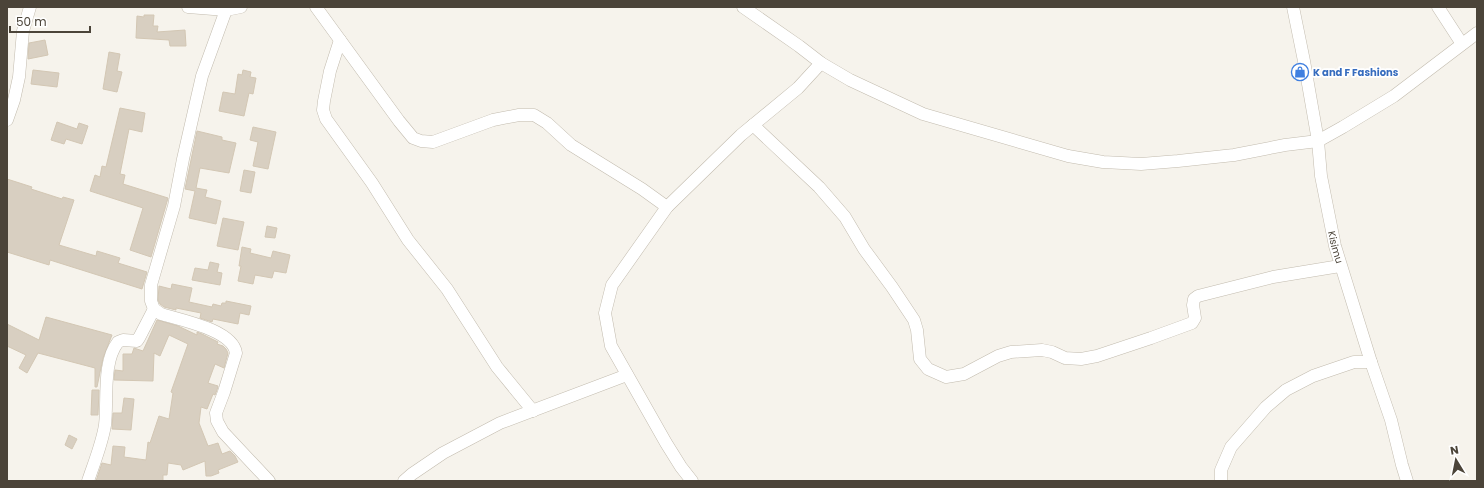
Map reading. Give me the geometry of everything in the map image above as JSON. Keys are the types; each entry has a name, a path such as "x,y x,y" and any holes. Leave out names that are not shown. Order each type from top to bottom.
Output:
{"street":[{"path":"7,120 14,100 21,64 22,31 30,7"},
{"path":"188,7 226,10 241,7"},
{"path":"316,7 413,138 421,141 433,142 493,120 534,115 547,123 571,145 642,189 666,207"},
{"name":"Kisimu","path":"1293,7 1318,141 1321,176 1340,266 1370,362 1391,420 1407,481"},
{"path":"1438,7 1462,44"},
{"path":"745,8 821,63 850,80 923,114 1068,156 1103,162 1141,164 1178,162 1234,155 1286,145 1318,141 1344,127 1394,96 1477,33"},
{"path":"226,10 202,76 174,206 151,285 151,301 154,309 161,314 216,331 230,340 235,347 236,353 216,413 217,422 223,432 269,481"},
{"path":"340,40 330,71 324,101 323,110 326,119 372,183 408,240 447,289 497,367 533,411"},
{"path":"692,481 681,467 611,346 605,313 612,285 666,207 753,125 798,88 821,63"},
{"path":"753,125 819,187 844,217 864,249 914,320 917,330 920,359 928,369 946,377 964,374 998,356 1011,352 1042,350 1052,352 1065,358 1097,356 1192,323 1195,318 1193,305 1194,299 1198,296 1273,277 1340,266"},
{"path":"88,481 103,437 109,362 113,350 118,342 123,340 136,341 142,333 154,309"},
{"path":"1221,481 1221,470 1231,448 1266,407 1286,390 1313,376 1354,362 1370,362"},
{"path":"404,481 443,453 500,423 627,375"}],"building":[{"path":"144,15 154,15 153,26 158,26 157,32 185,30 186,46 170,46 169,40 136,38 137,16 144,17"},
{"path":"45,40 48,55 28,59 29,43"},
{"path":"109,52 120,54 117,71 122,72 117,92 103,89"},
{"path":"33,70 59,73 57,87 31,84"},
{"path":"243,70 251,72 250,77 256,78 253,94 249,93 244,116 219,111 223,92 235,94 238,74 242,75"},
{"path":"120,108 145,113 142,132 129,129 120,174 125,175 123,184 168,198 151,257 130,250 143,208 90,191 95,175 100,177 102,166 106,167"},
{"path":"57,122 77,129 79,123 88,126 82,144 66,139 64,144 51,140"},
{"path":"253,127 276,132 268,169 253,166 258,142 250,140"},
{"path":"197,131 222,137 222,140 236,143 229,173 200,168 196,188 207,190 205,197 221,201 216,224 189,218 195,191 185,189"},
{"path":"244,170 255,172 251,193 240,191"},
{"path":"7,179 62,199 63,197 74,200 59,245 96,256 97,251 120,258 118,263 147,272 142,289 50,260 49,265 7,252"},
{"path":"223,218 244,222 238,250 217,246"},
{"path":"267,226 277,228 275,238 265,237"},
{"path":"242,247 251,249 250,253 271,258 273,251 290,255 286,273 274,271 272,278 255,275 253,284 238,281 241,266 239,266"},
{"path":"210,262 219,264 217,272 222,273 220,285 192,280 195,268 208,270"},
{"path":"172,284 192,288 189,302 212,307 213,304 221,306 222,303 226,303 226,301 251,306 249,315 240,313 238,324 213,319 212,322 200,318 201,313 164,307 158,300 159,286 171,289"},
{"path":"46,317 112,335 103,358 97,387 95,387 95,368 38,353 27,373 19,368 26,355 7,346 7,324 39,340"},
{"path":"157,320 178,326 197,335 197,332 202,334 218,342 217,344 226,349 228,353 224,368 215,364 208,383 218,386 217,390 215,395 213,394 207,409 201,407 199,423 208,446 218,443 222,454 230,451 238,462 218,470 219,473 211,476 206,476 205,461 183,470 181,465 168,463 167,475 163,475 163,481 96,481 102,463 111,465 113,446 125,447 124,457 146,460 148,442 150,443 159,416 169,419 173,393 171,392 188,344 169,335 160,356 154,353 153,381 114,380 115,370 123,371 123,354 132,354 134,348 143,351"},
{"path":"92,390 99,390 98,415 91,415"},
{"path":"124,398 134,399 131,430 112,429 113,413 122,413"},
{"path":"69,435 77,439 72,449 65,445"}],"place":[{"name":"K and F Fashions","path":"1300,72"}]}
